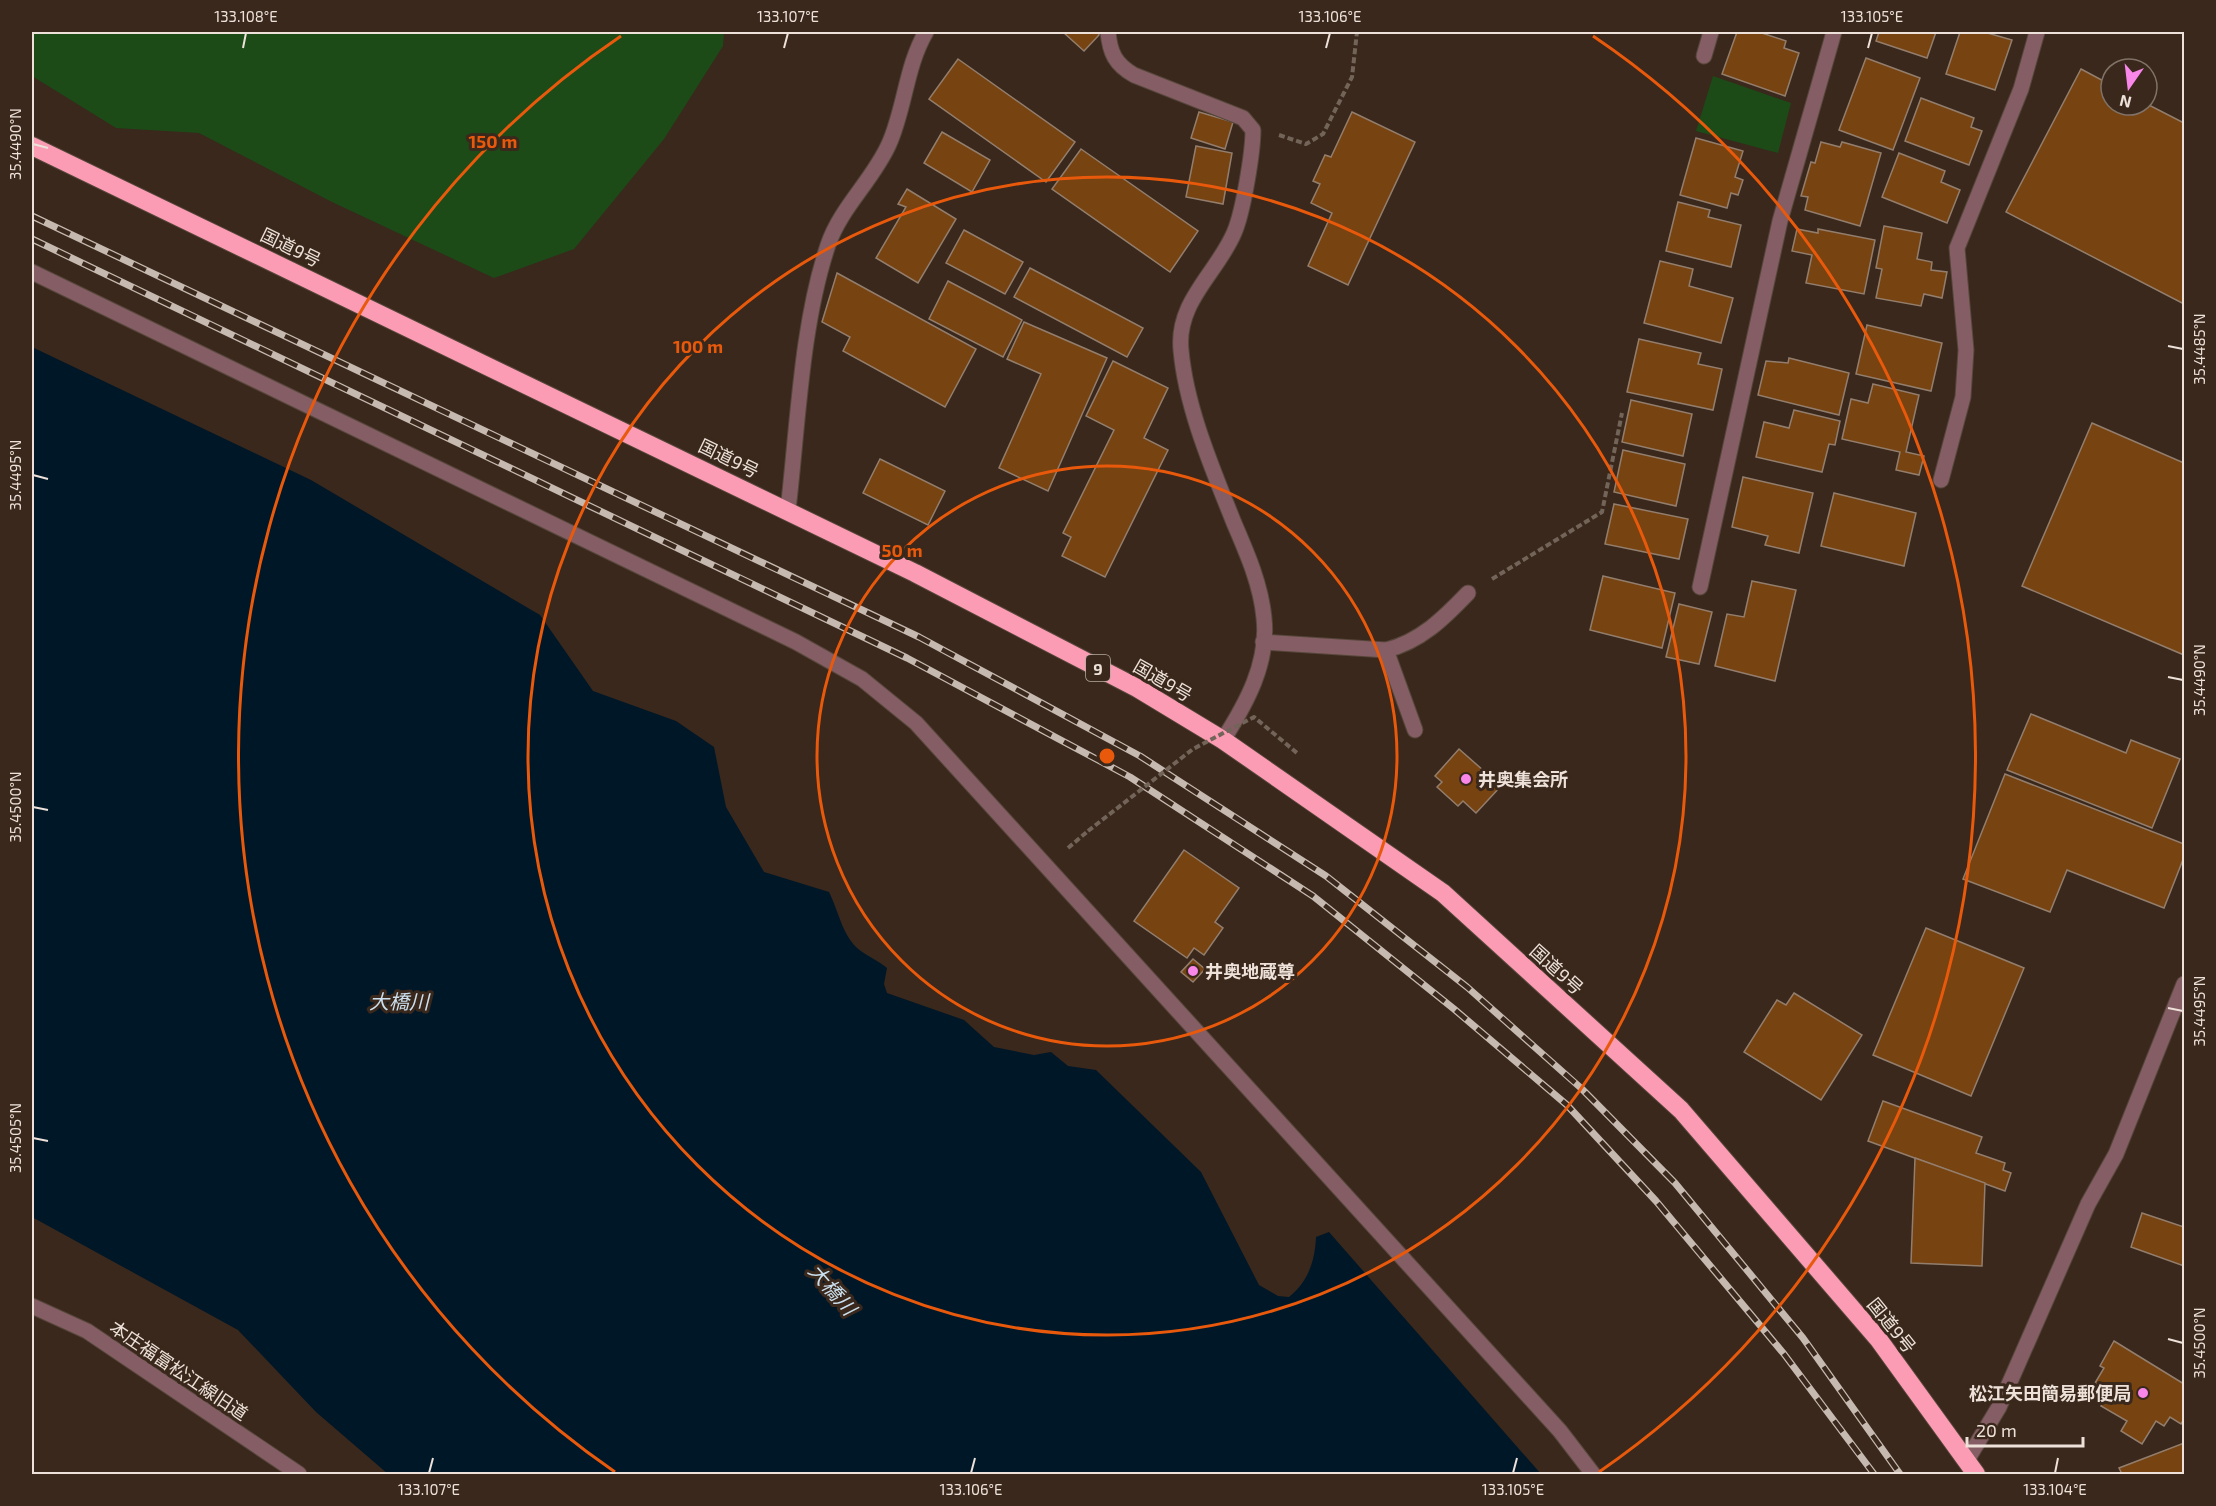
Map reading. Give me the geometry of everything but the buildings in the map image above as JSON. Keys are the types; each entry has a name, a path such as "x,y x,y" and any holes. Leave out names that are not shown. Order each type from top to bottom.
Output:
{"highway":[{"name":"国道9号","path":"32,146 788,510 1106,672 1222,740 1443,893 1681,1110 1879,1340 1972,1467"}],"street":[{"path":"788,510 812,306 829,243 841,218 881,160 890,142 907,81 926,32"},
{"path":"1107,32 1113,57 1121,67 1134,75 1243,118 1251,125 1253,136 1235,233 1190,302 1180,348 1186,380 1210,462 1260,593 1264,620 1263,642 1250,697 1222,740"},
{"path":"1704,56 1711,32"},
{"path":"1700,587 1780,221 1834,32"},
{"path":"1941,480 1963,397 1966,350 1957,248 2021,89 2037,32"},
{"path":"32,272 785,637 862,680 916,723 1552,1422 1593,1474"},
{"path":"1263,642 1386,650 1405,645 1440,622 1468,593"},
{"path":"1386,650 1415,730"},
{"path":"1972,1467 2088,1204 2116,1154 2184,984"},
{"name":"本庄福富松江線旧道","path":"32,1306 87,1331 299,1474"}],"path":[{"path":"1251,125 1306,144 1323,134 1352,77 1357,32"},
{"path":"1468,593 1602,512 1622,413"},
{"path":"1088,831 1193,749 1254,717 1297,753"}],"green space":[{"path":"32,32 724,32 723,46 664,139 574,249 494,278 332,202 199,133 116,128 32,76"},
{"path":"1713,76 1791,103 1778,153 1696,131"}],"water":[{"name":"大橋川","path":"32,347 311,480 540,615 593,691 676,721 714,747 726,807 764,872 829,892 851,941 859,950 887,968 884,984 887,993 964,1020 994,1047 1034,1055 1051,1052 1068,1066 1096,1070 1201,1172 1259,1285 1278,1296 1289,1297 1301,1285 1312,1263 1316,1237 1329,1232 1541,1474 388,1474 316,1412 238,1330 32,1217"}],"railway":[{"path":"32,216 919,637 1140,756 1326,876 1467,987 1582,1089 1675,1183 1803,1338 1900,1474"},
{"path":"32,239 907,658 1130,777 1313,896 1454,1009 1567,1105 1656,1201 1784,1354 1874,1474"}],"place":[{"name":"井奥集会所","path":"1466,779"},
{"name":"井奥地蔵尊","path":"1193,971"},
{"name":"松江矢田簡易郵便局","path":"2143,1393"}]}
